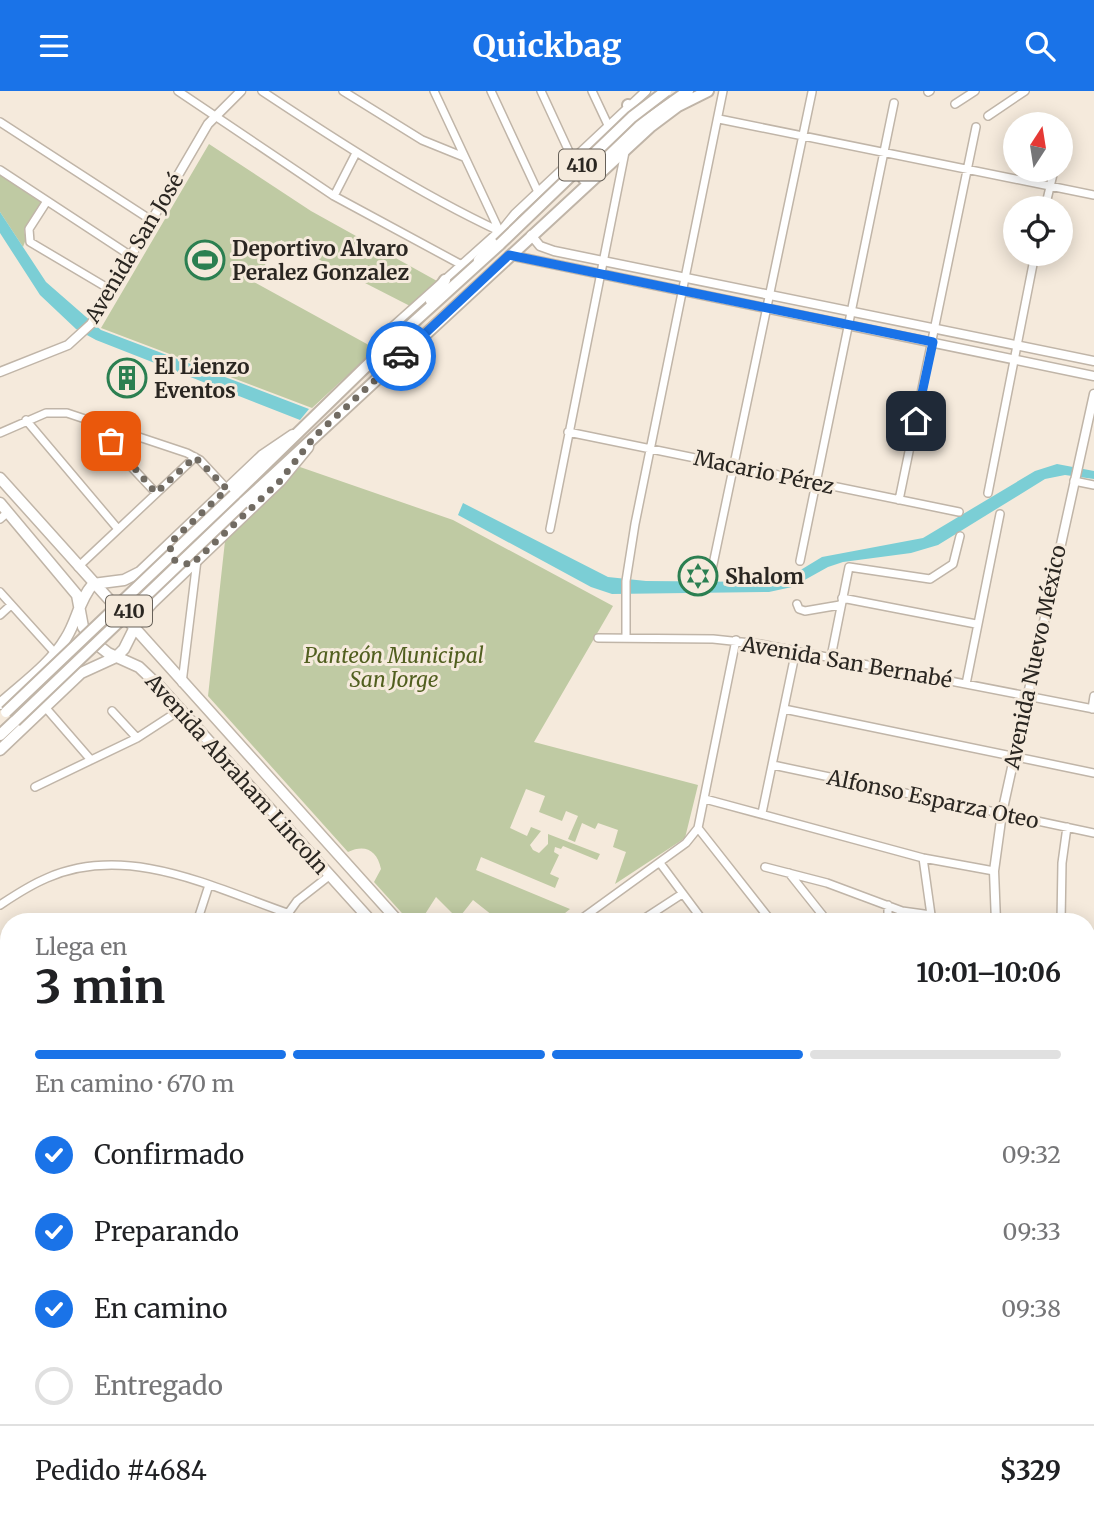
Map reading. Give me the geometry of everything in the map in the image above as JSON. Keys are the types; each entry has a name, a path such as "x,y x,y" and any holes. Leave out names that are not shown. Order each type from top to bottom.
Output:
{"main road":[{"path":"580,191 586,176 640,125 672,96 688,91"},
{"name":"410","path":"0,735 509,255 670,111 708,91"},
{"name":"410","path":"2,711 230,492 303,431 383,350 500,244 632,117 672,96"},
{"path":"628,106 638,114 640,125"},
{"path":"424,312 445,280"},
{"path":"0,750 88,668 116,657 124,649 133,629 152,603 285,476 314,437"},
{"path":"0,478 93,585 391,913"},
{"path":"2,711 67,637 79,607 93,585 124,580 140,572 230,492"},
{"name":"Avenida Abraham Lincoln","path":"0,502 4,515 77,596 83,627 91,639 116,657 139,667 362,913"},
{"path":"172,541 188,544 194,563"},
{"path":"172,541 174,560 194,563"},
{"path":"53,655 51,669 63,680 71,683"},
{"path":"31,675 50,673 57,681 55,697"}],"street":[{"path":"178,91 334,195 460,264"},
{"name":"Avenida San José","path":"0,372 77,340 91,324 215,115 241,91"},
{"path":"262,91 356,153 466,215 499,230"},
{"path":"343,91 422,140 464,157"},
{"path":"434,91 499,230"},
{"path":"491,91 538,192"},
{"path":"541,91 572,158"},
{"path":"592,91 608,125"},
{"path":"383,350 385,333 499,230 628,106 646,91 672,96"},
{"path":"626,638 626,581 650,448 723,91"},
{"path":"956,104 975,91"},
{"path":"988,116 1025,91"},
{"path":"711,574 812,92"},
{"path":"800,561 894,103"},
{"path":"719,119 1094,195"},
{"path":"0,122 151,220"},
{"path":"899,500 976,127"},
{"path":"550,529 625,150"},
{"path":"334,195 356,153"},
{"path":"0,170 131,255"},
{"path":"1048,196 1051,182"},
{"path":"47,201 29,229 30,242 111,290"},
{"path":"470,271 499,230"},
{"path":"531,235 545,249 1094,361"},
{"path":"509,255 1094,376"},
{"path":"988,493 1033,266"},
{"name":"Avenida Nuevo México","path":"996,913 994,871 1002,813 1094,394"},
{"path":"0,433 26,420 56,411 195,457 230,492"},
{"path":"26,420 118,529"},
{"path":"97,423 124,459 156,493"},
{"name":"Macario Pérez","path":"568,432 959,512"},
{"path":"78,567 195,457"},
{"path":"1074,480 1094,485"},
{"path":"966,684 1000,514"},
{"path":"831,657 849,567 930,579 953,564 960,536"},
{"path":"182,683 194,563"},
{"path":"0,592 53,655"},
{"path":"797,604 799,609 805,611 841,602 976,624"},
{"path":"0,615 11,605"},
{"name":"Avenida San Bernabé","path":"597,638 736,641 796,650 1093,709"},
{"path":"590,913 686,843 698,828 736,641"},
{"path":"762,813 796,650"},
{"path":"1093,709 1094,696"},
{"path":"45,707 91,760"},
{"path":"785,709 1094,773"},
{"path":"35,787 137,739 180,710"},
{"path":"112,711 137,739"},
{"name":"Alfonso Esparza Oteo","path":"773,765 1094,833"},
{"path":"705,799 923,857 994,871"},
{"path":"1061,913 1062,863 1067,827"},
{"path":"698,828 765,913"},
{"path":"923,857 930,913"},
{"path":"660,863 697,913"},
{"path":"0,905 50,876 114,865 162,871 287,913 329,876"},
{"path":"765,867 913,913"},
{"path":"788,872 821,913"},
{"path":"200,913 209,885"},
{"path":"652,913 681,894"},
{"path":"888,905 888,913"}],"green space":[{"name":"Deportivo Alvaro Peralez Gonzalez","path":"209,144 311,211 437,281 410,306 281,240 254,282 376,349 312,408 101,328"},
{"path":"0,171 44,202 24,230 26,239 23,247 0,212"},
{"name":"Panteón Municipal San Jorge","path":"300,467 453,520 613,606 534,742 698,785 685,838 615,884 626,852 613,847 618,830 598,823 595,829 582,823 575,842 568,839 578,816 566,811 562,821 539,812 545,796 526,789 510,828 527,836 531,827 541,831 530,845 539,853 548,844 548,834 600,854 597,860 563,846 561,849 555,847 554,852 559,855 550,874 559,878 555,888 481,857 476,870 570,909 565,913 489,913 473,900 463,913 452,913 436,897 426,913 402,913 374,882 381,869 377,857 365,849 348,852 208,696 225,541"}],"water":[{"path":"0,212 46,282 101,330 309,409 300,420 96,340 76,329 40,295 0,233"},
{"path":"1057,464 1094,471 1094,479 1065,475 1045,479 938,545 911,553 843,562 828,567 792,587 769,592 612,594 591,587 458,515 463,503 608,577 646,581 764,582 789,577 822,557 923,538 1035,471"}],"way so far":[{"path":"111,441 156,493 195,457 227,489 169,544 168,550 174,560 191,565 280,481 314,437 401,356"}],"place":[{"name":"Deportivo Alvaro Peralez Gonzalez","path":"205,260"},
{"name":"El Lienzo Eventos","path":"127,378"},
{"name":"Shalom","path":"698,576"}],"route":[{"path":"401,356 509,255 933,342 916,421"}]}
